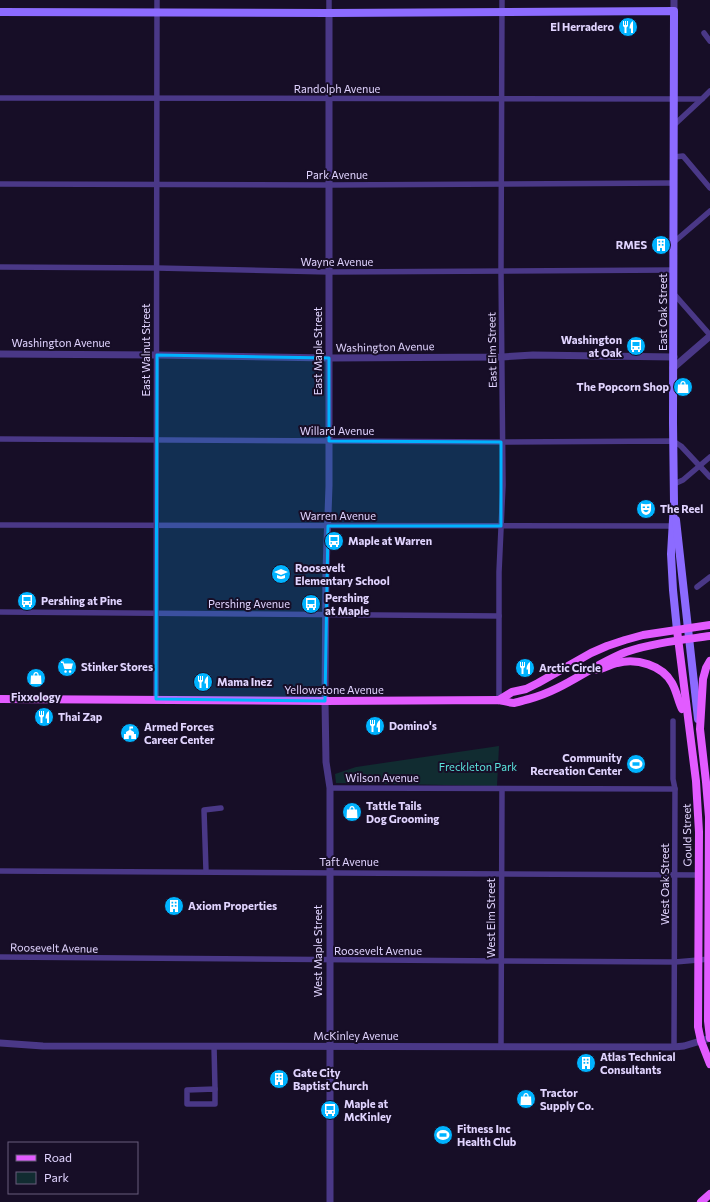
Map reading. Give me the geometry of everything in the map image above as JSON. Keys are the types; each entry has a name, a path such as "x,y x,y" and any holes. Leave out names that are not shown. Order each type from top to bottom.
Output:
{"main road":[{"path":"0,12 502,13 674,11"},
{"name":"East Oak Street","path":"674,11 674,526 671,565 677,630"},
{"name":"East Oak Street","path":"674,526 688,629"},
{"name":"Yellowstone Avenue","path":"499,700 512,692 532,686 591,653 607,646 643,635 710,625"},
{"name":"Gould Street","path":"688,629 709,817 708,1021 710,1038"},
{"name":"Gould Street","path":"677,630 698,800 698,1027 701,1041 710,1064"},
{"name":"Yellowstone Avenue","path":"0,699 325,701 499,700 514,703 538,697 626,652 678,640 710,636"},
{"path":"700,729 703,678 710,661"},
{"path":"582,675 617,663 625,662 640,662 660,670 669,679 678,695 692,749"},
{"path":"701,1202 710,1194"}],"street":[{"name":"East Walnut Street","path":"156,699 157,0"},
{"name":"East Maple Street","path":"325,701 325,614 329,441 329,0"},
{"name":"East Elm Street","path":"499,700 499,572 502,485 502,0"},
{"name":"East Oak Street","path":"674,0 674,11"},
{"path":"704,33 710,41"},
{"path":"674,125 710,91"},
{"name":"Randolph Avenue","path":"0,98 702,99"},
{"path":"674,157 683,156 710,188"},
{"name":"Park Avenue","path":"0,184 329,185 674,183"},
{"path":"674,242 710,211"},
{"name":"Wayne Avenue","path":"0,268 156,268 329,272 674,270"},
{"path":"673,368 710,336 674,294"},
{"name":"Washington Avenue","path":"0,354 157,354 329,358 502,357 533,355 674,357"},
{"name":"Willard Avenue","path":"0,439 501,442 673,441"},
{"path":"673,441 682,446 710,477"},
{"path":"674,484 682,480 710,458"},
{"name":"Warren Avenue","path":"0,525 674,526"},
{"path":"697,587 710,577"},
{"name":"Pershing Avenue","path":"0,612 499,616"},
{"name":"West Maple Street","path":"325,701 326,762 330,788 330,1202"},
{"name":"West Oak Street","path":"672,721 672,779 675,789 674,1047"},
{"name":"Wilson Avenue","path":"330,788 675,789"},
{"name":"West Elm Street","path":"501,1047 502,789"},
{"path":"206,871 204,810 221,808"},
{"name":"Taft Avenue","path":"0,871 698,875"},
{"name":"Roosevelt Avenue","path":"0,957 329,961 674,962 709,959"},
{"name":"McKinley Avenue","path":"0,1043 43,1046 674,1047 684,1046 710,1038"},
{"path":"214,1046 215,1089 215,1104 187,1104 187,1090 215,1089"}],"highlighted area":[{"path":"157,355 329,358 329,441 501,442 501,526 328,526 325,701 156,699"}],"green space":[{"name":"Freckleton Park","path":"499,746 497,786 336,783 335,774 356,767"}],"place":[{"name":"El Herradero","path":"628,27"},
{"name":"RMES","path":"661,245"},
{"name":"Washington at Oak","path":"636,346"},
{"name":"The Popcorn Shop","path":"683,387"},
{"name":"The Reel","path":"646,509"},
{"name":"Maple at Warren","path":"334,541"},
{"name":"Roosevelt Elementary School","path":"281,574"},
{"name":"Pershing at Pine","path":"27,601"},
{"name":"Pershing at Maple","path":"311,604"},
{"name":"Stinker Stores","path":"67,667"},
{"name":"Arctic Circle","path":"525,668"},
{"name":"Fixxology","path":"36,678"},
{"name":"Mama Inez","path":"203,682"},
{"name":"Thai Zap","path":"44,717"},
{"name":"Domino's","path":"375,726"},
{"name":"Armed Forces Career Center","path":"130,733"},
{"name":"Community Recreation Center","path":"636,764"},
{"name":"Tattle Tails Dog Grooming","path":"352,812"},
{"name":"Axiom Properties","path":"174,906"},
{"name":"Atlas Technical Consultants","path":"586,1063"},
{"name":"Gate City Baptist Church","path":"279,1079"},
{"name":"Tractor Supply Co.","path":"526,1099"},
{"name":"Maple at McKinley","path":"330,1110"},
{"name":"Fitness Inc Health Club","path":"443,1135"}]}
